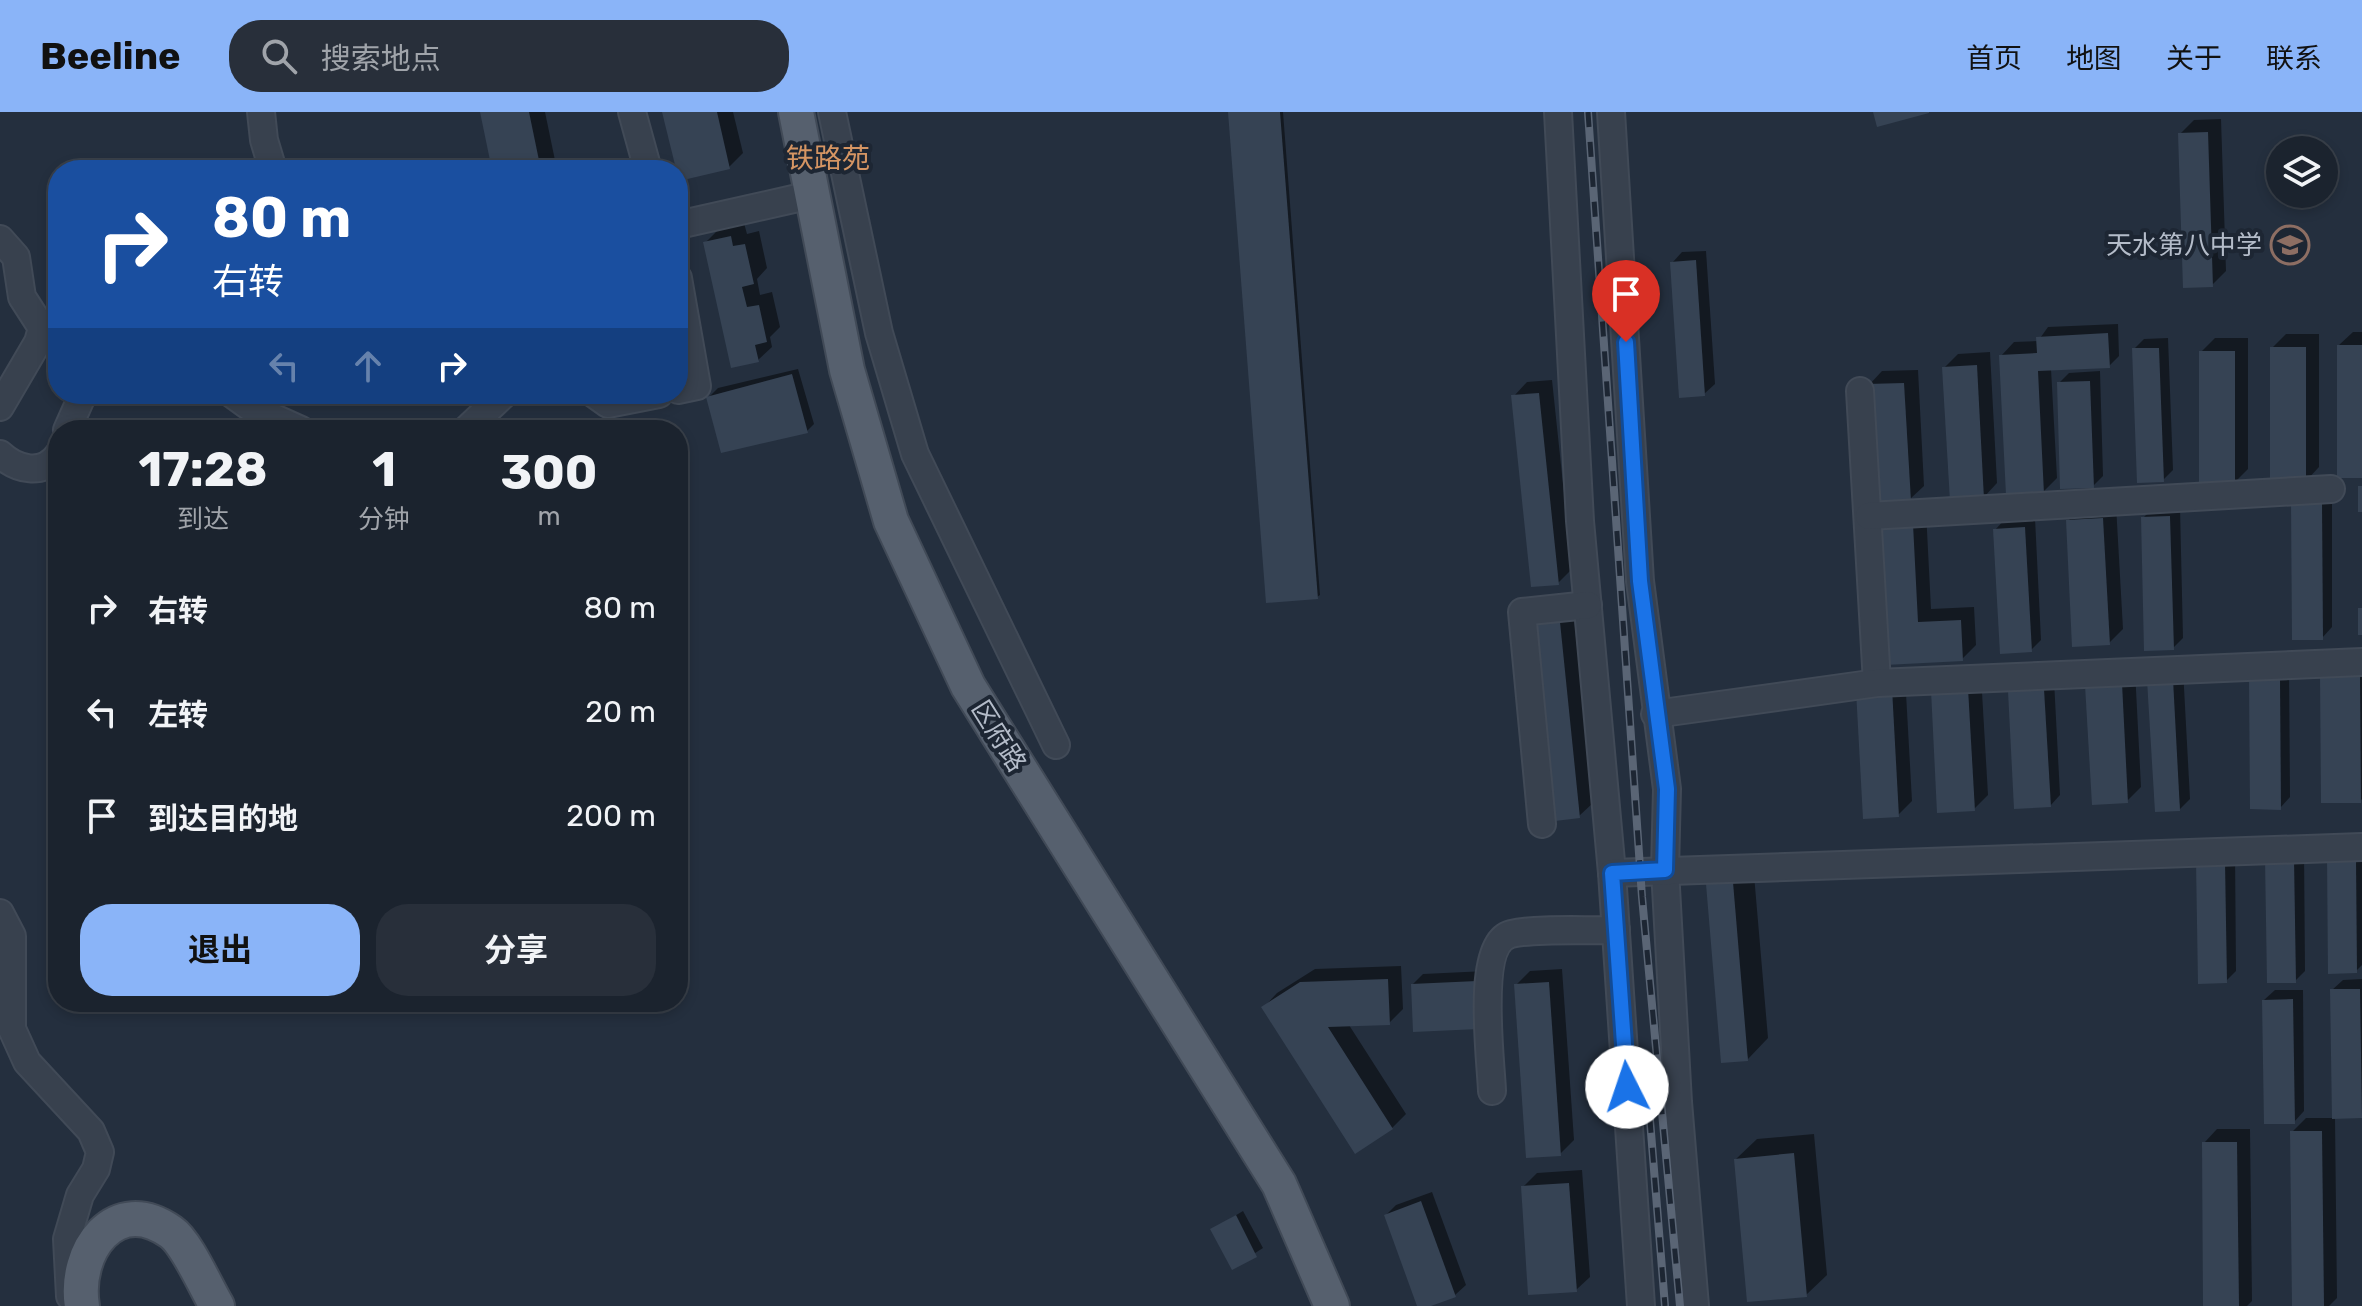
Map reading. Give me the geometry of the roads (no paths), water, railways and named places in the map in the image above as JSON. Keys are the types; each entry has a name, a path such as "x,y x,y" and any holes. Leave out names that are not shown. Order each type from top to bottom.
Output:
{"main road":[{"name":"区府路","path":"796,112 847,370 891,521 962,672 1279,1184 1332,1306"},
{"path":"82,1306 79,1290 95,1238 124,1218 150,1219 175,1234 217,1306"}],"street":[{"path":"261,112 270,160"},
{"path":"632,112 645,160"},
{"path":"832,112 879,333 915,454 1056,745"},
{"path":"1558,112 1588,605 1612,873 1641,1306"},
{"path":"1611,112 1640,581 1667,789 1665,870 1695,1306"},
{"path":"688,223 811,195"},
{"path":"0,239 16,257 22,297 42,328 38,342 0,407"},
{"path":"688,335 697,386 688,388"},
{"path":"1860,391 1877,683"},
{"path":"246,404 279,420"},
{"path":"477,420 493,404"},
{"path":"0,454 10,463 34,469 48,463"},
{"path":"1869,516 2331,489"},
{"path":"1542,824 1522,612 1588,605"},
{"path":"1655,714 1877,683 2362,662"},
{"path":"1612,873 2362,847"},
{"path":"0,913 12,936 12,1029 27,1062 91,1131 100,1152 96,1169 80,1195 67,1239 68,1294 82,1306"},
{"path":"1492,1091 1488,970 1494,946 1509,934 1616,930"}],"railway":[{"path":"1588,112 1642,897 1680,1306"},
{"path":"1645,1058 1665,1306"}],"place":[{"name":"天水第八中学","path":"2290,245"}],"district":[{"name":"铁路苑","path":"828,158"}]}
